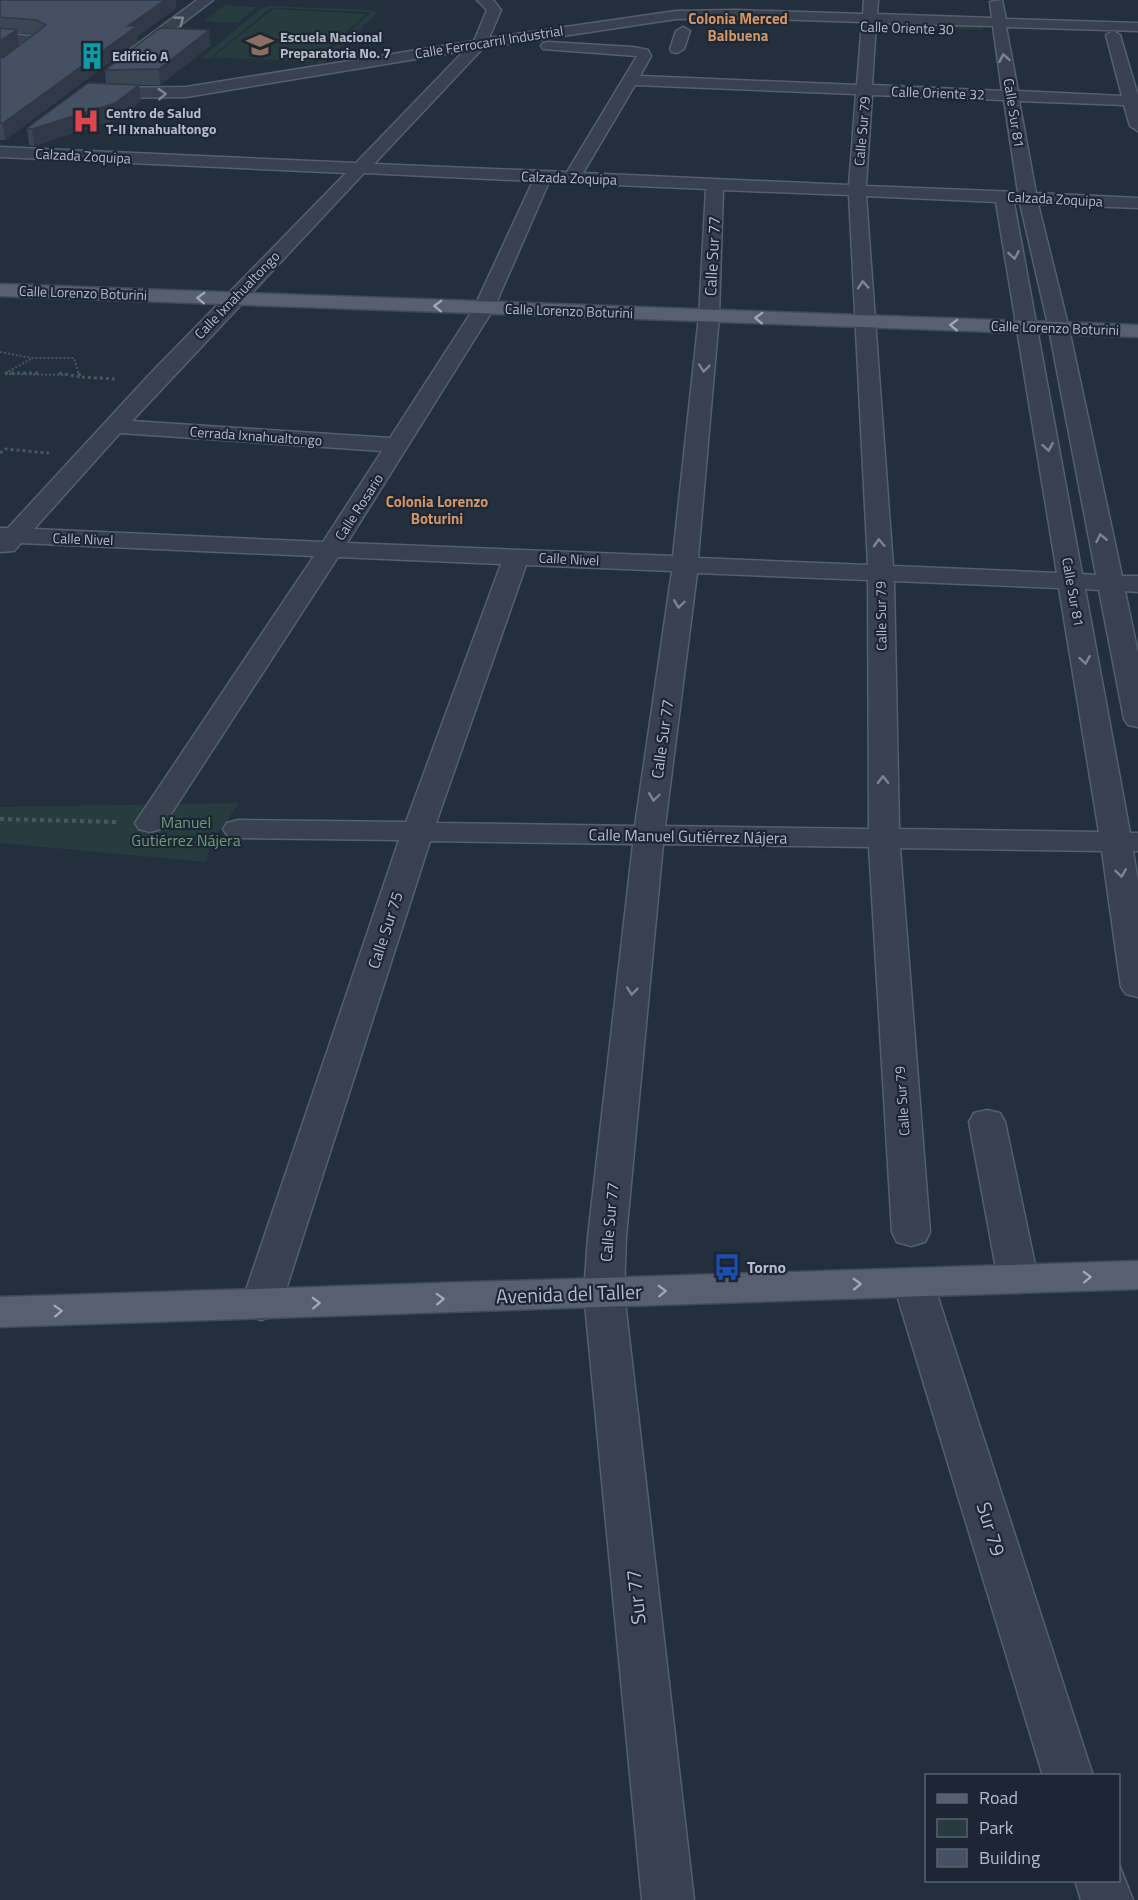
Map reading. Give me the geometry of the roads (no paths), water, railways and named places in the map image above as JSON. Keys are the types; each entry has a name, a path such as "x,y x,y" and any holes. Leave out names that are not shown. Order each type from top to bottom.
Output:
{"main road":[{"name":"Calle Lorenzo Boturini","path":"0,290 1138,331"},
{"name":"Avenida del Taller","path":"0,1312 1138,1275"}],"street":[{"path":"121,64 206,0"},
{"path":"484,0 492,5 494,10 480,43 643,53 644,56 631,80 572,178"},
{"path":"677,49 678,21 683,0"},
{"name":"Calle Sur 79","path":"871,0 857,191 880,573 884,838 911,1232"},
{"name":"Calle Sur 81","path":"997,0 999,27 1011,96 1016,198 1027,327 1072,581 1127,841 1138,987"},
{"path":"1104,9 1135,101 1138,126"},
{"name":"Calle Ferrocarril Industrial","path":"102,78 82,92 125,94 198,91 593,25 645,18 678,21"},
{"path":"593,25 678,21 700,32"},
{"name":"Calle Oriente 30","path":"678,21 999,27 1110,31 1138,36"},
{"name":"Calle Oriente 30","path":"1110,31 1138,27"},
{"path":"0,68 39,41 2,40"},
{"name":"Calle Ixnahualtongo","path":"5,541 233,299 480,43"},
{"name":"Calle Oriente 32","path":"631,80 1135,101"},
{"path":"2,154 24,139"},
{"name":"Calzada Zoquipa","path":"2,154 1138,203"},
{"name":"Calle Rosario","path":"150,824 331,549 484,308 543,177"},
{"name":"Calle Sur 77","path":"604,1293 606,1237 649,836 685,564 709,316 716,184"},
{"name":"Calle Sur 81","path":"1016,198 1059,328 1138,719"},
{"name":"Cerrada Ixnahualtongo","path":"114,426 398,445"},
{"name":"Calle Nivel","path":"5,541 331,549 1138,584"},
{"name":"Calle Sur 75","path":"261,1305 417,833 516,557"},
{"name":"Calle Manuel Gutiérrez Nájera","path":"238,829 1127,841"},
{"path":"987,1122 1018,1279"},
{"name":"Sur 79","path":"913,1282 1067,1774"},
{"name":"Sur 77","path":"604,1293 668,1900"},
{"path":"1101,1882 1107,1900"}],"place":[{"name":"Escuela Nacional Preparatoria No. 7","path":"260,45"},
{"name":"Edificio A","path":"92,56"},
{"name":"Centro de Salud T-II Ixnahualtongo","path":"86,121"},
{"name":"Torno","path":"727,1267"}],"district":[{"name":"Colonia Merced Balbuena","path":"738,28"},
{"name":"Colonia Lorenzo Boturini","path":"437,510"}],"park label":[{"name":"Manuel Gutiérrez Nájera","path":"186,831"}]}
